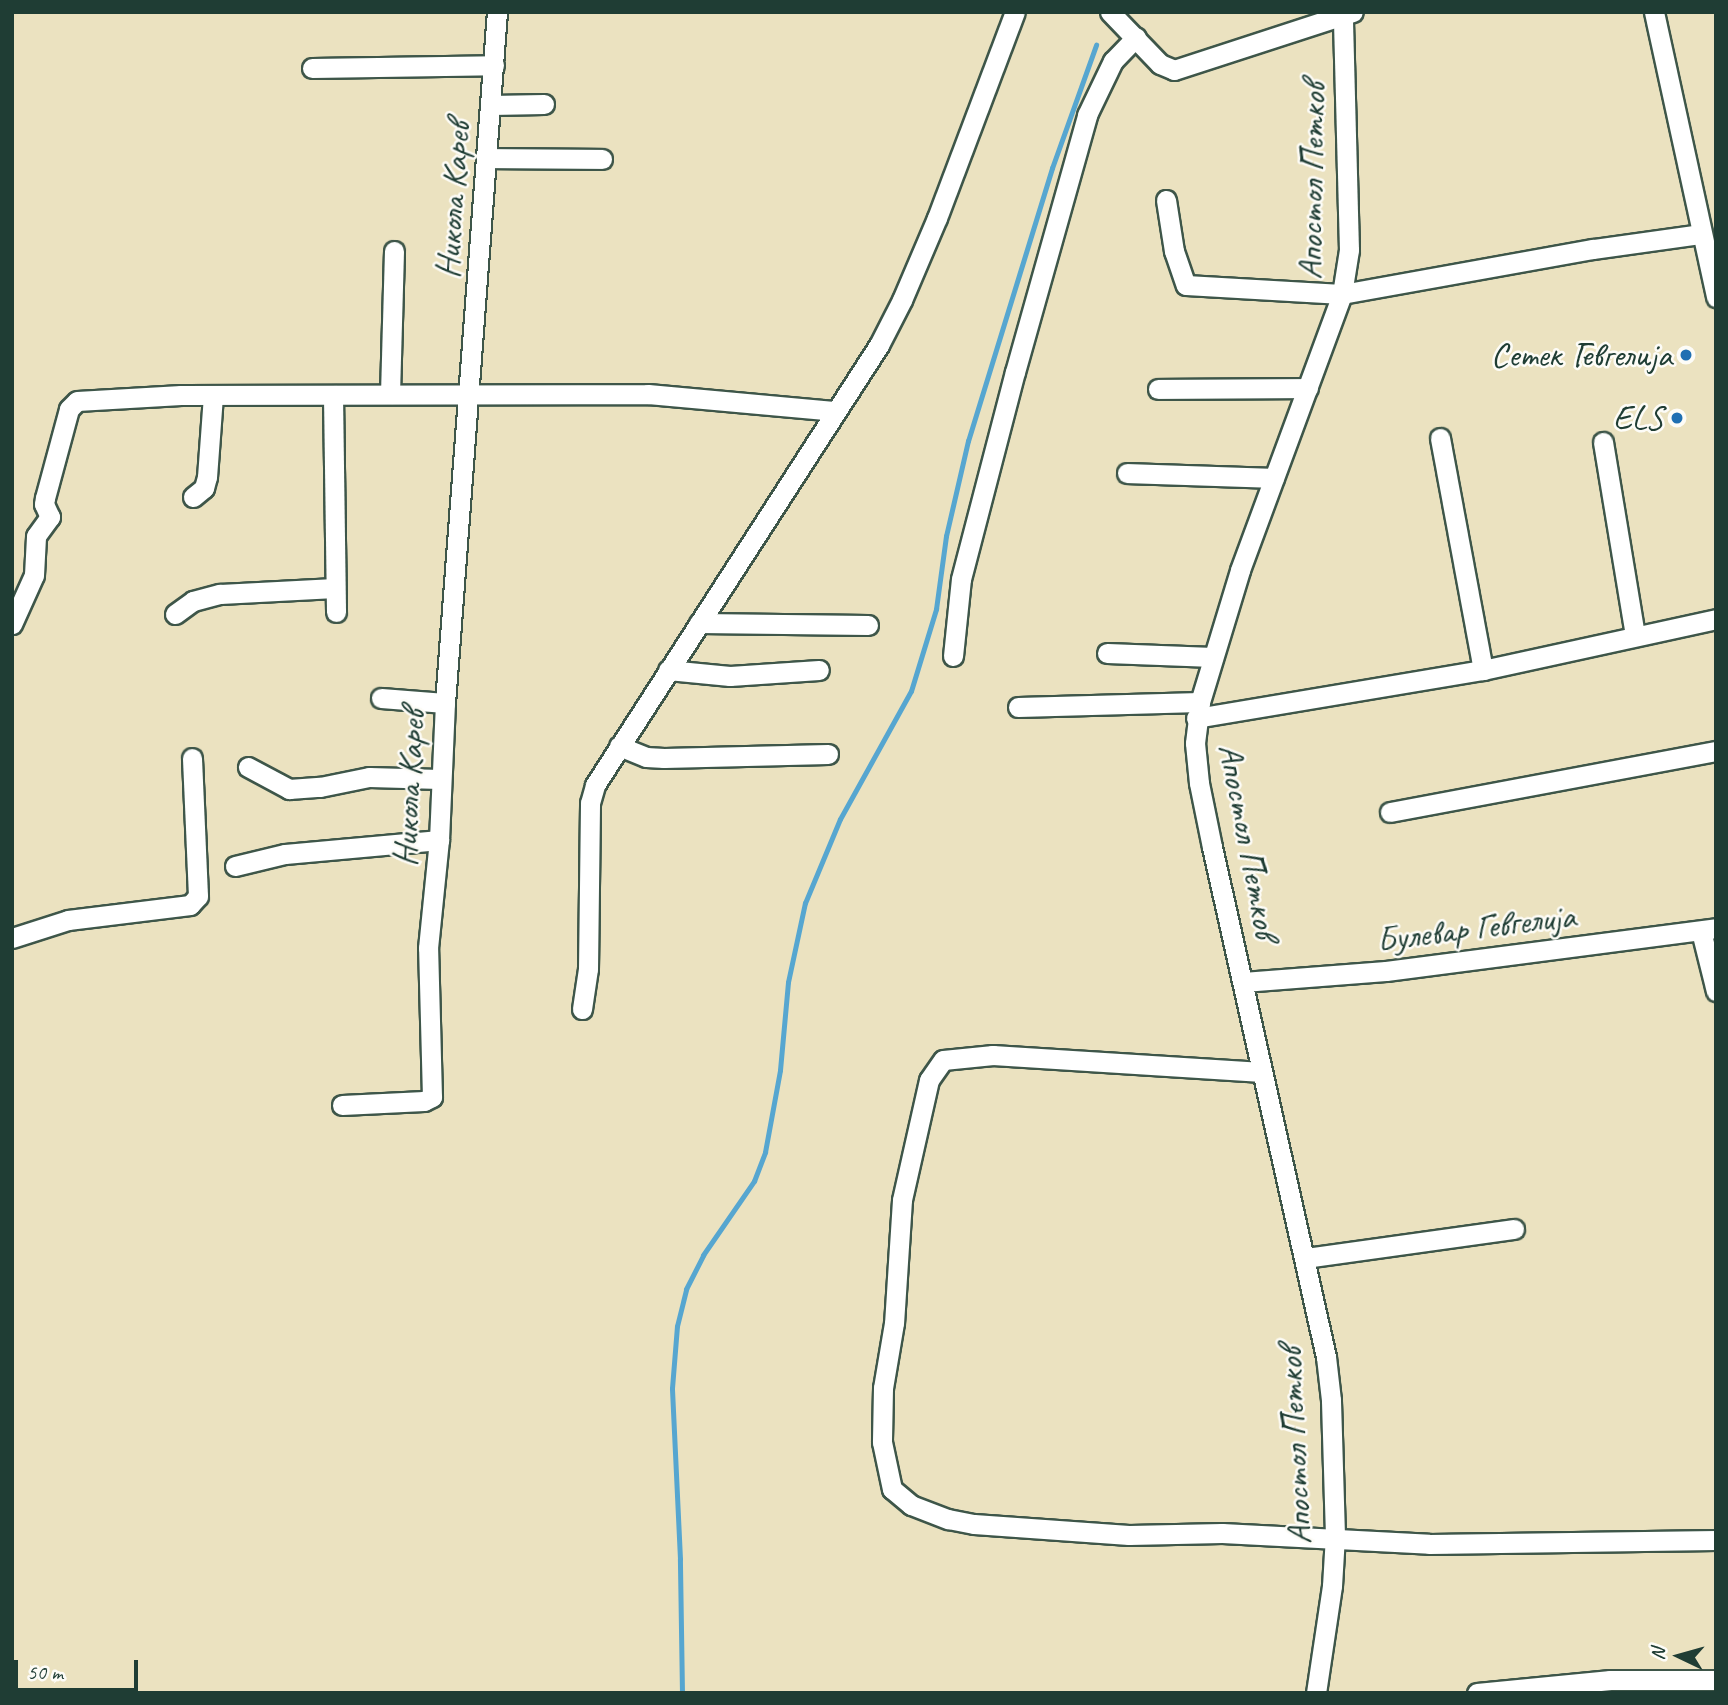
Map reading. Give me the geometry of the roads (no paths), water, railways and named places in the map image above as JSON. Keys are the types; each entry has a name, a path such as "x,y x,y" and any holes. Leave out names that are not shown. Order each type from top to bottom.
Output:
{"street":[{"name":"Никола Карев","path":"342,1105 424,1101 432,1097 428,948 439,841 445,703 497,12"},
{"path":"582,1009 588,969 590,803 595,785 879,345 902,300 963,153 1015,12"},
{"path":"1110,12 1160,64 1174,70 1348,14"},
{"path":"1654,12 1716,297"},
{"name":"Апостол Петков","path":"1316,1693 1332,1586 1335,1536 1331,1400 1326,1357 1195,758 1198,710 1213,657 1274,478 1342,294 1349,250 1348,14"},
{"path":"953,656 961,579 1014,372 1087,115 1112,61 1136,37"},
{"path":"312,68 494,65"},
{"path":"491,105 544,104"},
{"path":"487,158 602,159"},
{"path":"1167,200 1174,251 1185,285 1342,294 1593,249 1701,234"},
{"path":"390,394 394,251"},
{"path":"1158,389 1308,388"},
{"path":"12,624 34,575 36,536 50,517 45,498 71,405 83,399 470,392 648,394 836,411"},
{"path":"333,395 336,612"},
{"path":"193,497 204,488 207,477 213,396"},
{"path":"1440,438 1483,670"},
{"path":"1603,442 1634,635"},
{"path":"1127,473 1274,478"},
{"path":"175,614 192,601 220,594 335,588"},
{"path":"1018,707 1198,710 1483,670 1716,619"},
{"path":"699,623 868,625"},
{"path":"1107,653 1213,657"},
{"path":"668,670 730,676 819,670"},
{"path":"381,698 445,703"},
{"path":"618,746 646,757 664,758 828,754"},
{"path":"1390,812 1716,751"},
{"path":"12,938 68,920 190,905 198,896 192,758"},
{"path":"248,767 289,789 320,787 369,777 440,779"},
{"path":"236,866 285,854 439,841"},
{"path":"1708,930 1716,992"},
{"name":"Булевар Гевгелија","path":"1243,982 1386,971 1708,930"},
{"path":"1262,1072 993,1055 943,1060 929,1080 902,1200 894,1323 883,1388 882,1443 892,1489 911,1505 948,1519 974,1524 1129,1535 1222,1533 1335,1536 1429,1544 1716,1540"},
{"path":"1305,1258 1514,1229"},
{"path":"1477,1693 1609,1680 1716,1680"}],"waterway":[{"path":"682,1693 680,1559 672,1388 677,1326 686,1289 703,1255 754,1181 765,1152 780,1070 788,982 805,903 840,819 911,691 936,609 946,536 968,441 1052,168 1096,45"}],"place":[{"name":"Сетек Гевгелија","path":"1686,355"},
{"name":"ELS","path":"1677,418"}]}
